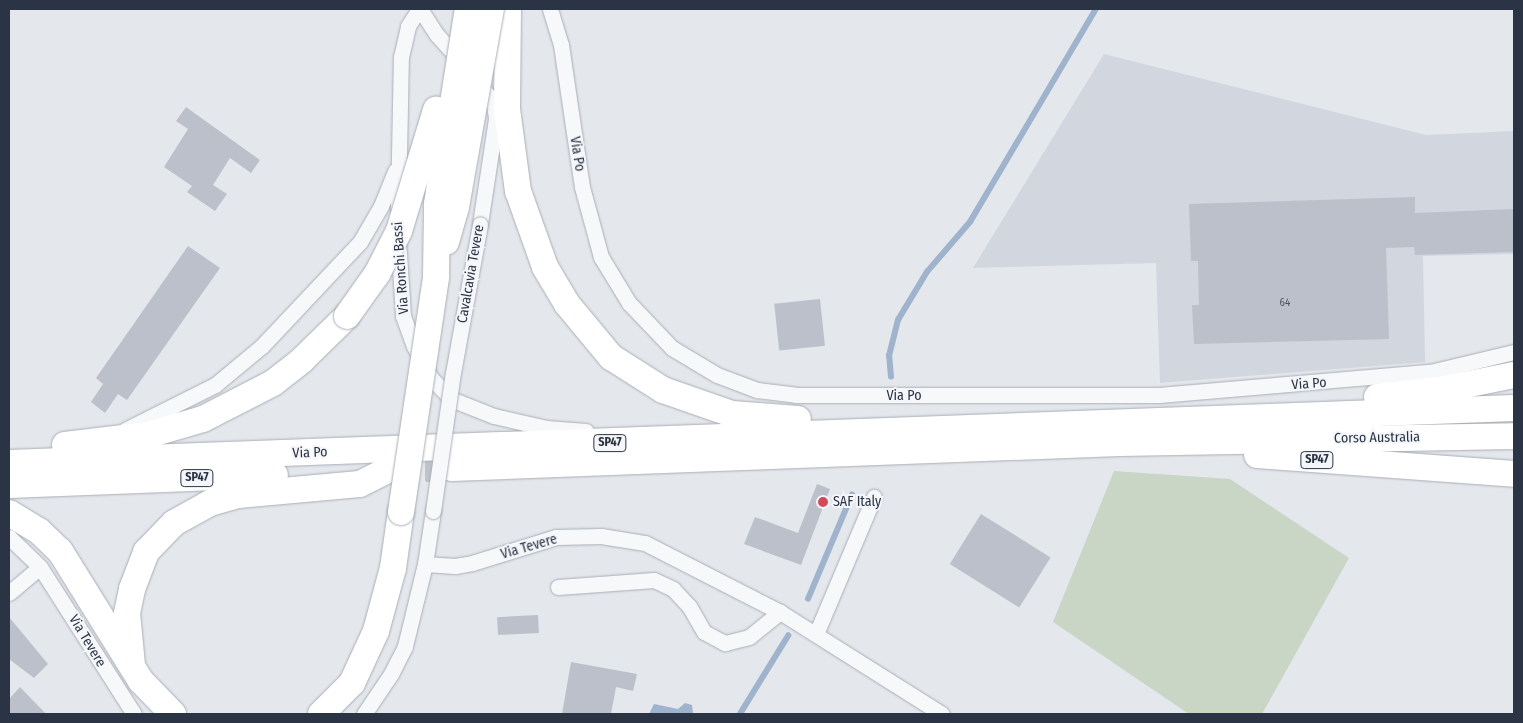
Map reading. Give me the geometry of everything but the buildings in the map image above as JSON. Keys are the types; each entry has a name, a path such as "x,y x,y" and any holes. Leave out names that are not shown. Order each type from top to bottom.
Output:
{"highway":[{"path":"9,451 148,435 179,427 241,402 273,383 302,360 347,316 387,257 406,213 434,123 457,9"},
{"path":"321,714 352,683 376,630 393,568 436,274 437,204 468,9"},
{"path":"436,274 456,207 491,9"},
{"path":"508,9 508,132 518,191 545,267 586,330 611,357 662,390 710,409 759,418 1004,427"},
{"name":"SP47","path":"1210,418 1445,389 1514,375"},
{"name":"Corso Australia","path":"1210,418 1514,408"},
{"name":"Via Po","path":"9,463 649,441 1210,418"},
{"name":"Corso Australia","path":"1120,443 1514,436"},
{"name":"SP47","path":"451,468 1120,443 1514,474"},
{"name":"Via Po","path":"9,485 386,471 360,484 238,496 210,503 174,523 146,552 132,589 127,620 132,664"},
{"path":"9,513 39,531 60,551 147,688 173,714"}],"street":[{"name":"Via Ronchi Bassi","path":"419,9 408,26 401,57 397,224 403,316 414,346 431,378 452,399 494,416 546,428 593,431 649,441"},
{"name":"Cavalcavia Tevere","path":"419,9 437,35 494,104 495,135 453,373 425,564"},
{"name":"Via Po","path":"550,9 561,46 582,187 601,258 629,303 672,348 717,375 757,390 816,396 1159,395 1430,372 1514,352"},
{"name":"Via Ronchi Bassi","path":"102,441 215,385 262,346 360,242 381,206 400,160"},
{"path":"816,634 874,497"},
{"name":"Via Tevere","path":"425,564 454,566 556,537 601,536 645,543 780,612 942,714"},
{"name":"Via Tevere","path":"9,537 40,567 134,714"},
{"path":"364,714 379,694 405,646 425,564"},
{"path":"9,592 40,567"},
{"path":"558,587 654,580 674,589 690,606 704,632 725,643 749,637 780,612"}],"shaded area":[{"path":"1104,54 1426,135 1514,131 1514,254 1423,256 1425,362 1160,383 1156,263 973,268"}],"green space":[{"path":"1114,471 1230,479 1349,558 1262,714 1189,714 1053,622"}],"water":[{"path":"685,703 692,705 693,714 649,714 654,704 678,709"}],"waterway":[{"path":"891,377 889,356 898,320 927,272 970,222 1096,9"},
{"path":"808,599 852,495"},
{"path":"740,714 788,636"}],"tunnel":[{"path":"386,471 451,468"}],"place":[{"name":"SAF Italy","path":"823,502"}]}
